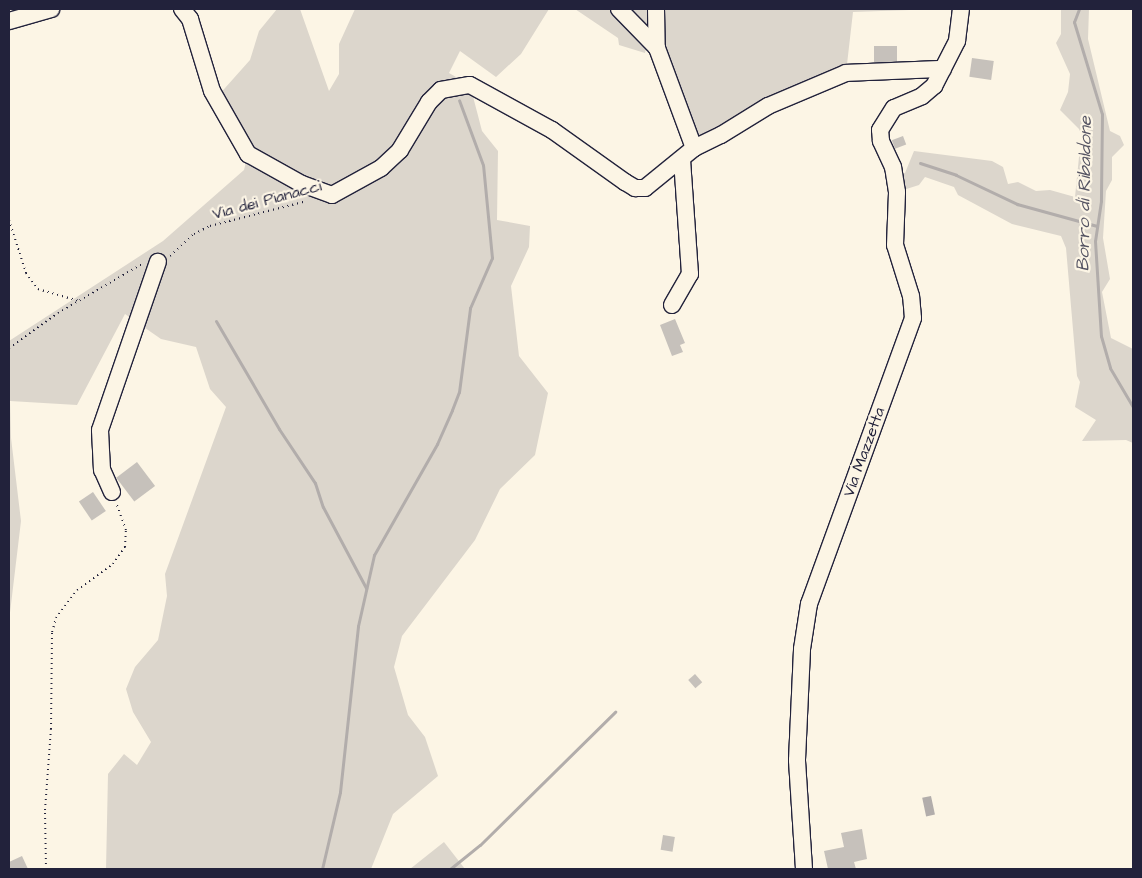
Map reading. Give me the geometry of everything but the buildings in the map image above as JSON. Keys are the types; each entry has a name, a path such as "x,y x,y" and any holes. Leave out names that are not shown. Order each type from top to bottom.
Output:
{"street":[{"path":"9,21 51,9"},
{"path":"182,9 190,19 212,91 248,154 302,184 332,195 381,168 400,150 429,102 441,90 470,85 552,130 635,188 645,188 694,148 721,135 768,106 846,72 943,69 957,41 960,9"},
{"path":"619,9 657,48"},
{"path":"656,9 657,48 694,148"},
{"name":"Via Mazzetta","path":"804,869 797,760 802,649 809,604 913,318 911,296 895,245 897,192 893,167 881,141 880,130 894,108 922,96 934,86 943,69"},
{"path":"672,305 690,274 682,159"},
{"path":"112,492 102,470 100,430 158,262"}],"path":[{"name":"Via dei Pianacci","path":"9,348 79,301 144,263 158,262 210,226 332,195"},
{"path":"9,220 26,273 38,289 79,301"},
{"path":"46,869 45,810 51,730 52,632 56,618 77,590 113,564 125,547 126,530 112,492"}],"shaded area":[{"path":"277,9 300,9 329,91 339,74 339,44 355,9 549,9 521,54 496,77 460,51 449,73 470,85 482,131 498,151 497,220 530,226 529,247 511,286 519,356 548,393 535,455 500,489 475,540 402,636 394,667 408,715 425,737 438,776 393,814 371,869 106,869 108,774 124,754 137,765 151,742 133,712 126,689 135,667 158,640 167,596 165,574 226,407 210,389 196,347 161,339 125,314 77,405 10,401 11,438 21,521 9,621 9,341 163,241 244,170 248,154 217,97 250,60 259,31"},
{"path":"575,9 619,9 648,40 645,53 619,45 618,38"},
{"path":"628,9 938,9 853,12 846,73 694,148 690,130"},
{"path":"1061,9 1089,9 1088,39 1110,131 1120,136 1124,145 1112,157 1112,180 1106,191 1103,238 1110,279 1102,292 1111,338 1133,349 1133,443 1126,440 1082,441 1096,420 1075,407 1080,382 1077,376 1066,248 1061,236 1012,224 958,195 954,187 925,177 919,185 897,192 894,175 905,173 914,151 992,161 1003,167 1008,184 1018,182 1036,191 1050,190 1075,197 1079,157 1086,145 1079,129 1060,110 1068,92 1070,74 1056,43 1061,34"},
{"path":"931,796 935,815 926,816 922,798"},
{"path":"444,842 465,869 410,869"}],"waterway":[{"name":"Borro di Ribaldone","path":"1079,9 1074,22 1102,114 1101,201 1095,241 1101,336 1110,368 1133,407"},
{"path":"322,869 340,792 358,626 374,555 437,444 452,410 459,392 470,308 492,258 483,165 459,100"},
{"path":"920,163 956,175 1017,204 1097,226"},
{"path":"216,321 279,429 315,483 323,507 366,588"},
{"path":"450,869 480,845 615,712"}]}
